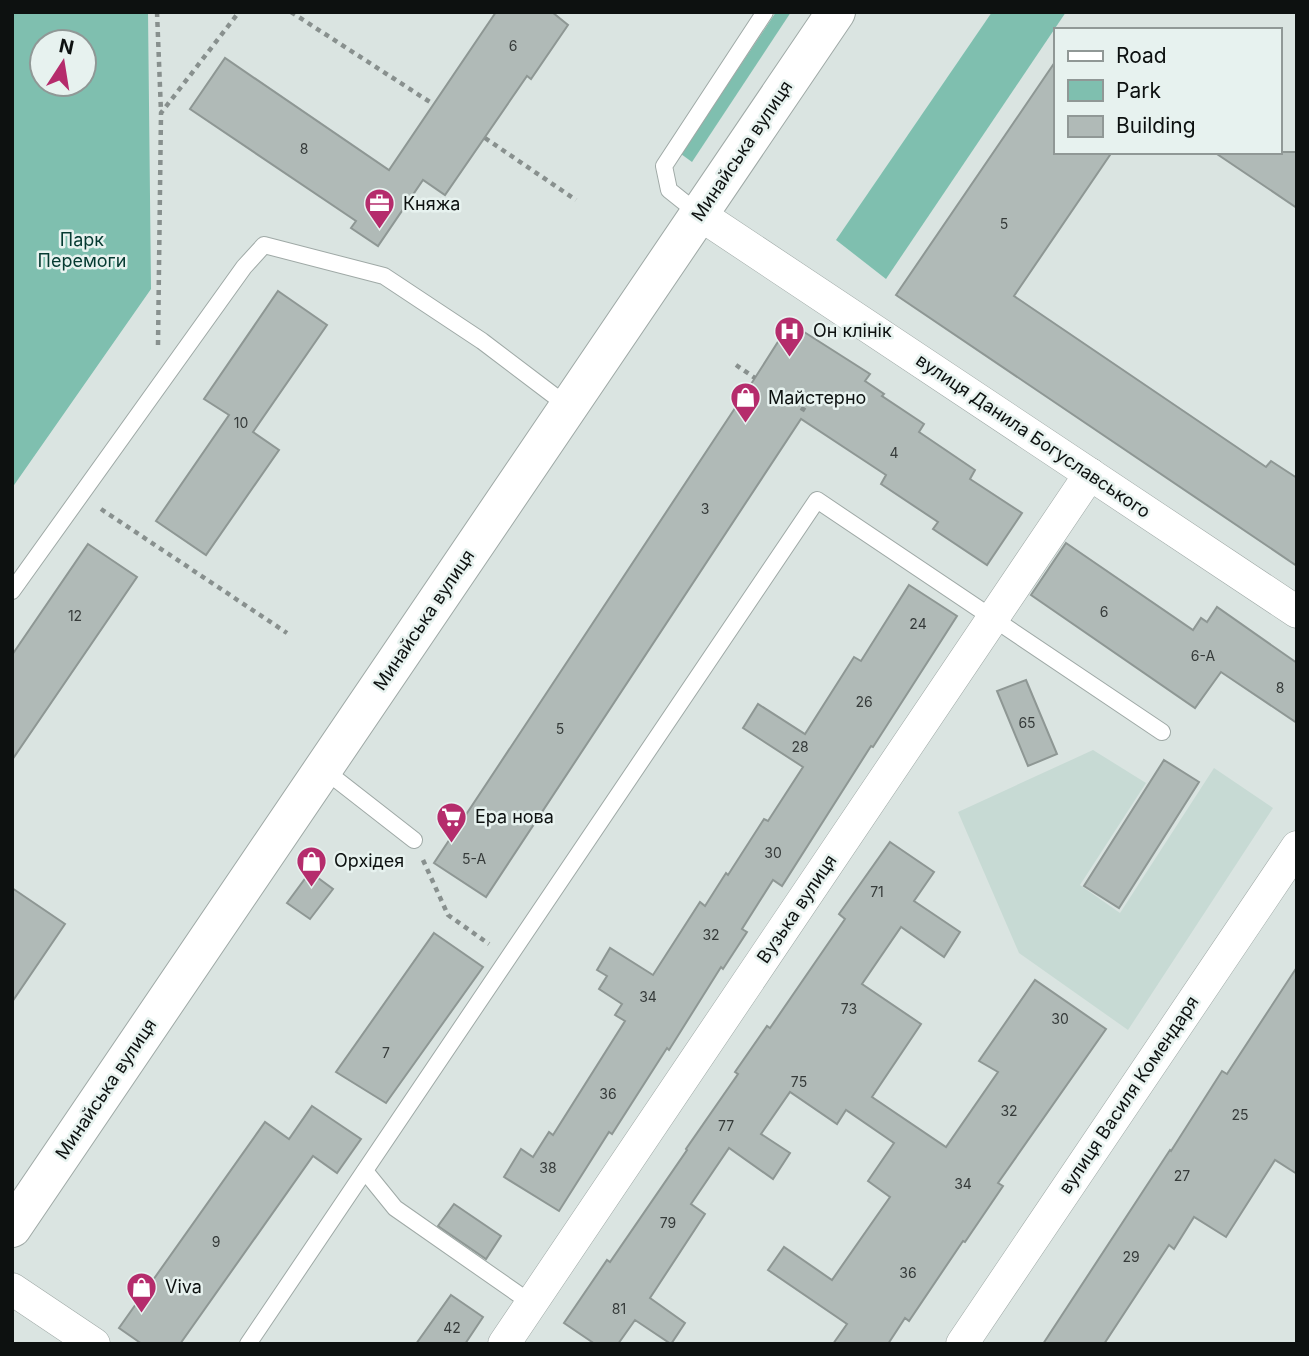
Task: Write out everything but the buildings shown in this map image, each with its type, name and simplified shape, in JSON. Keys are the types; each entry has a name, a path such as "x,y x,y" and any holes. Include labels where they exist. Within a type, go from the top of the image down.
{"main road":[{"name":"Минайська вулиця","path":"12,1228 836,12"}],"street":[{"name":"вулиця Данила Богуславського","path":"699,214 1297,612"},
{"name":"Вузька вулиця","path":"504,1344 1090,474"},
{"name":"вулиця Василя Комендаря","path":"962,1344 1297,847"},
{"path":"12,1289 94,1344"}],"lane":[{"path":"699,214 669,190 664,166 765,12"},
{"path":"12,591 244,267 264,245 384,276 482,341 569,407"},
{"path":"248,1344 817,500 1162,732"},
{"path":"323,769 414,840"},
{"path":"365,1171 395,1208 531,1303"}],"path":[{"path":"157,12 161,113 158,387"},
{"path":"161,113 239,12"},
{"path":"291,12 433,104"},
{"path":"485,138 576,200"},
{"path":"736,365 755,378"},
{"path":"784,397 806,411"},
{"path":"81,495 287,632"},
{"path":"414,840 448,915 508,958"}],"shaded area":[{"path":"1093,750 1146,783 1080,885 1120,913 1214,768 1273,808 1128,1030 1019,953 958,812"}],"green space":[{"name":"Парк Перемоги","path":"12,12 148,12 151,289 12,488"},
{"path":"776,12 791,12 692,162 681,154"},
{"path":"992,12 1066,12 886,279 836,240"}],"place":[{"name":"Княжа","path":"380,231"},
{"name":"Он клінік","path":"790,358"},
{"name":"Майстерно","path":"745,425"},
{"name":"Ера нова","path":"452,844"},
{"name":"Орхідея","path":"311,888"},
{"name":"Viva","path":"142,1314"}]}
